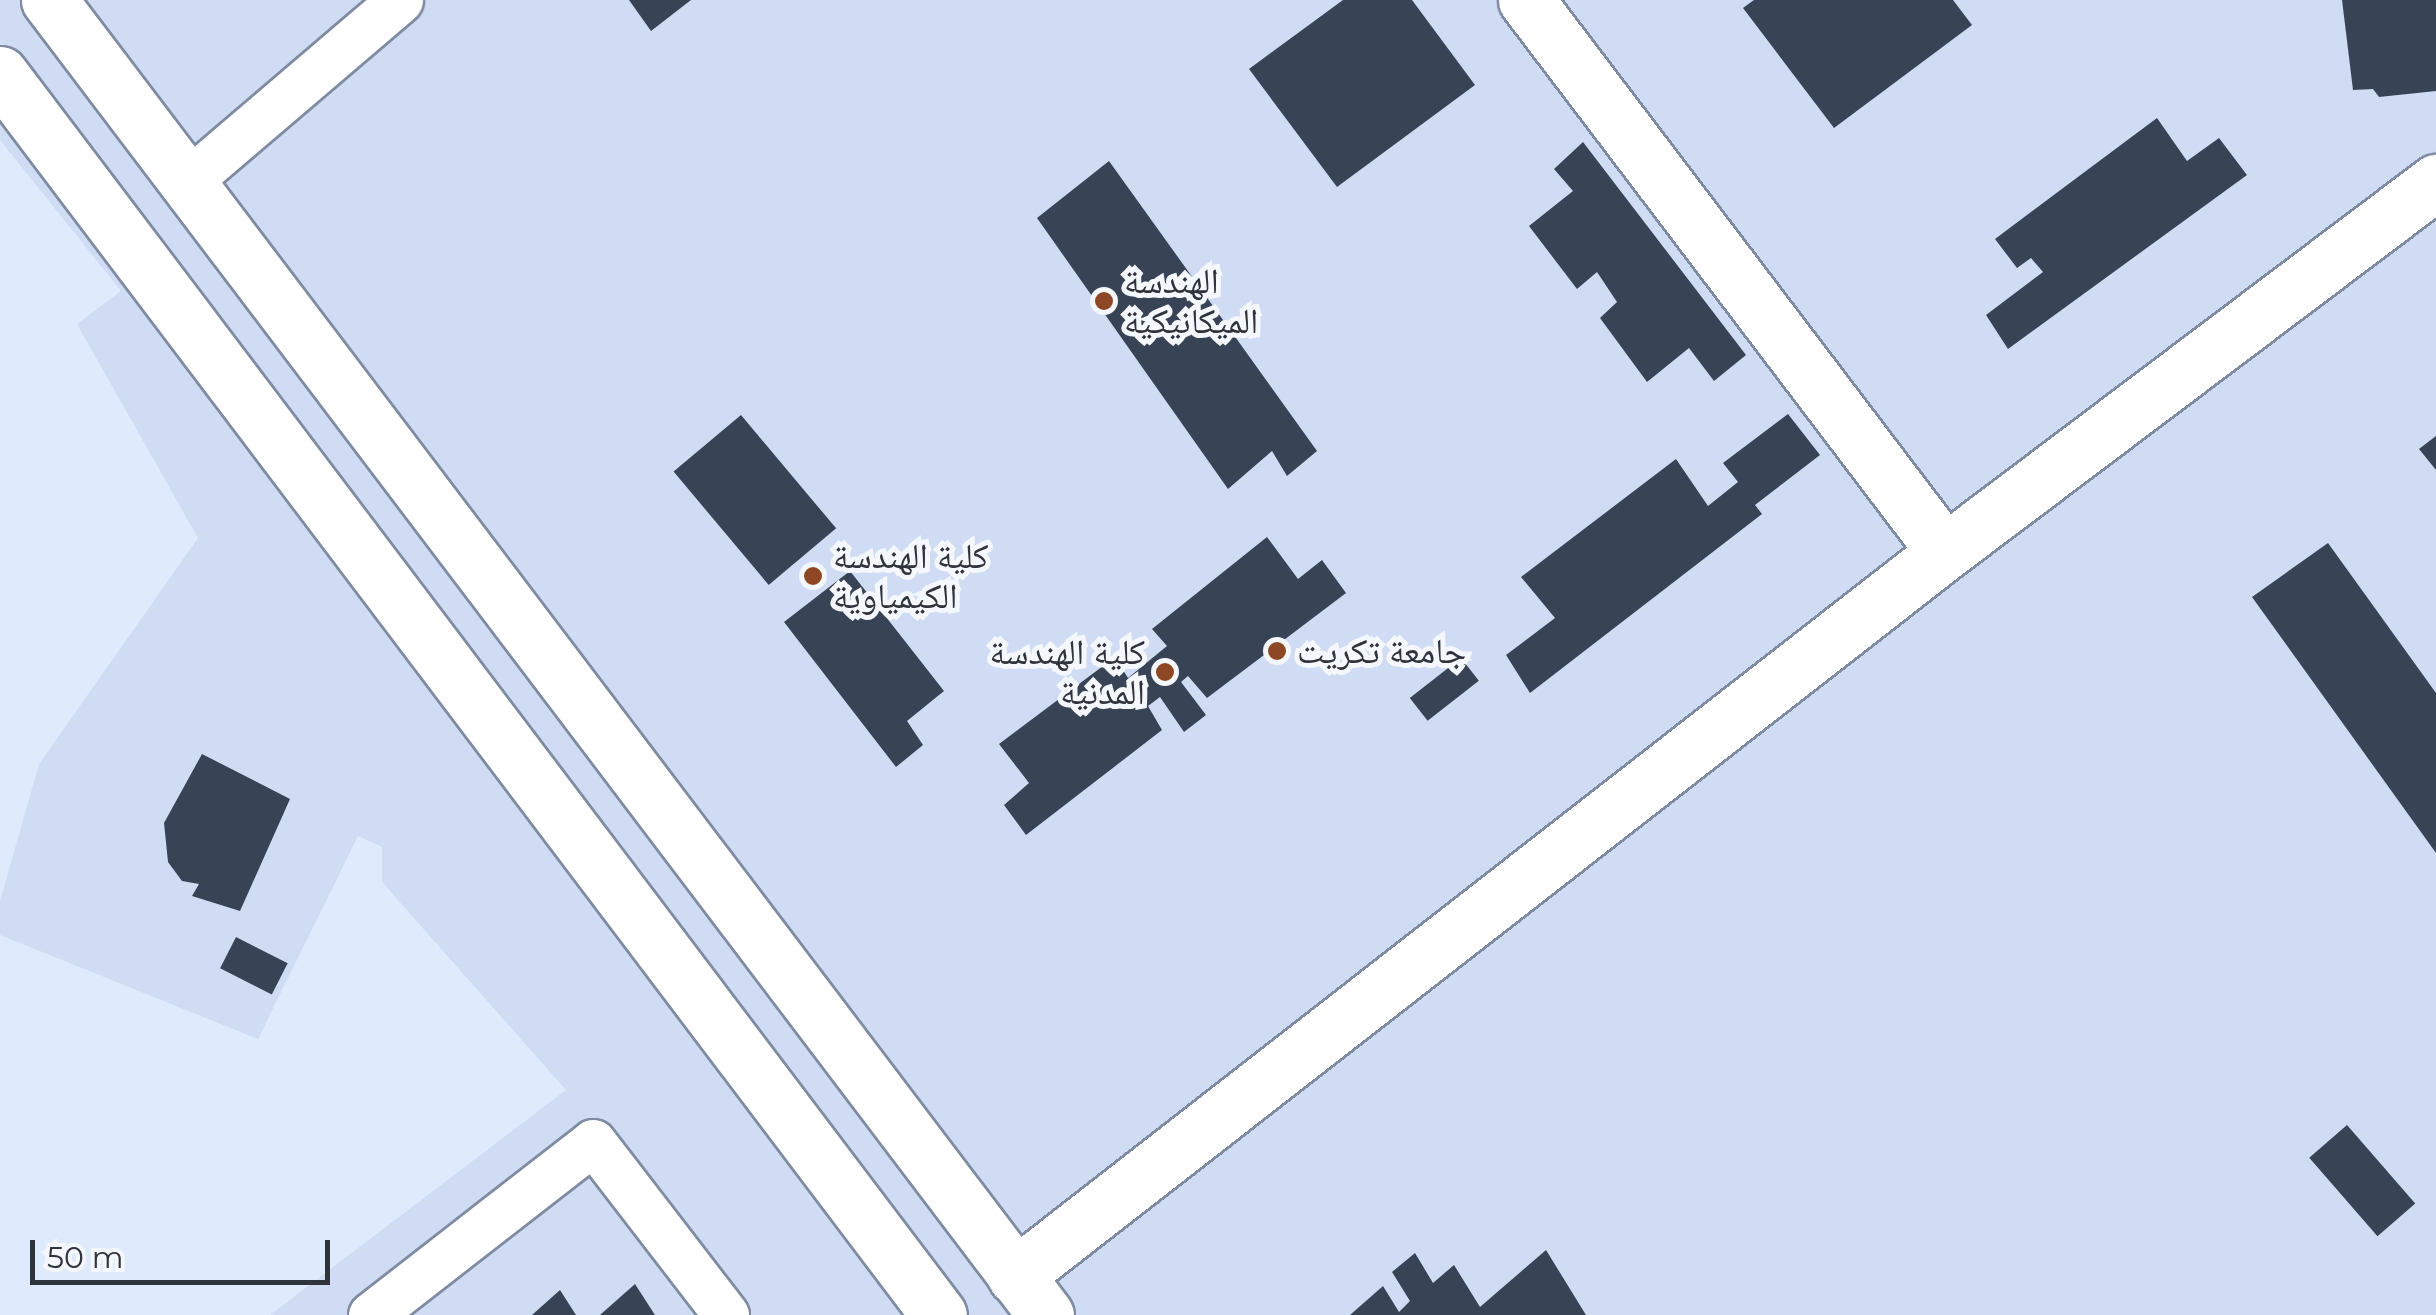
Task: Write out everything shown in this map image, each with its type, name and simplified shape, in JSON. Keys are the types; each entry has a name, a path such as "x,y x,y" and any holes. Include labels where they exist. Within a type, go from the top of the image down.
{"street":[{"path":"49,0 1030,1295 1945,552 2436,182"},
{"path":"187,182 400,0"},
{"path":"1526,0 1945,552"},
{"path":"0,74 939,1315"},
{"path":"149,272 221,227"},
{"path":"742,1056 810,1006"},
{"path":"371,1315 593,1142 726,1315"}],"shaded area":[{"name":"جامعة تكريت","path":"0,0 2436,0 2436,1315 270,1315 566,1090 382,882 382,847 358,836 258,1039 0,935 0,901 39,764 198,538 77,324 121,291 0,140"}],"building":[{"path":"629,0 691,0 651,31"},
{"path":"1343,0 1412,0 1475,85 1337,187 1249,69"},
{"path":"1754,0 1953,0 1972,25 1834,128 1743,8"},
{"path":"2342,0 2436,0 2436,91 2379,97 2373,89 2353,90"},
{"path":"2157,118 2187,161 2219,138 2247,175 2008,349 1986,315 2043,272 2031,258 2017,268 1995,239"},
{"path":"1583,142 1746,355 1714,381 1689,348 1647,382 1600,318 1617,302 1597,272 1577,289 1529,226 1573,191 1554,169"},
{"path":"1109,161 1317,451 1287,476 1272,451 1228,489 1037,218"},
{"path":"1788,414 1820,455 1755,505 1762,514 1530,693 1506,655 1555,618 1521,577 1676,459 1708,506 1738,482 1723,463"},
{"path":"741,415 836,528 769,585 674,472"},
{"path":"2436,436 2436,470 2419,449"},
{"path":"1267,537 1298,579 1322,560 1346,593 1207,698 1188,676 1181,682 1206,715 1184,732 1160,697 1148,706 1162,730 1026,835 1004,805 1029,783 999,744 1115,657 1128,678 1167,646 1152,629"},
{"path":"2328,543 2436,693 2436,853 2252,597"},
{"path":"850,571 944,691 907,721 923,745 896,767 784,622"},
{"path":"1461,658 1479,681 1428,721 1410,698"},
{"path":"202,754 290,799 240,911 192,896 199,884 182,881 168,862 164,823"},
{"path":"236,937 288,963 272,995 220,968"},
{"path":"2347,1125 2415,1203 2377,1236 2309,1158"},
{"path":"1546,1250 1586,1315 1350,1315 1383,1286 1399,1312 1410,1301 1392,1272 1415,1253 1433,1283 1454,1265 1480,1307"},
{"path":"635,1284 655,1315 600,1315"},
{"path":"560,1290 576,1315 532,1315"}],"place":[{"name":"الهندسة الميكانيكية","path":"1104,301"},
{"name":"كلية الهندسة الكيمياوية","path":"813,576"},
{"name":"جامعة تكريت","path":"1277,651"},
{"name":"كلية الهندسة المدنية","path":"1165,672"}]}
